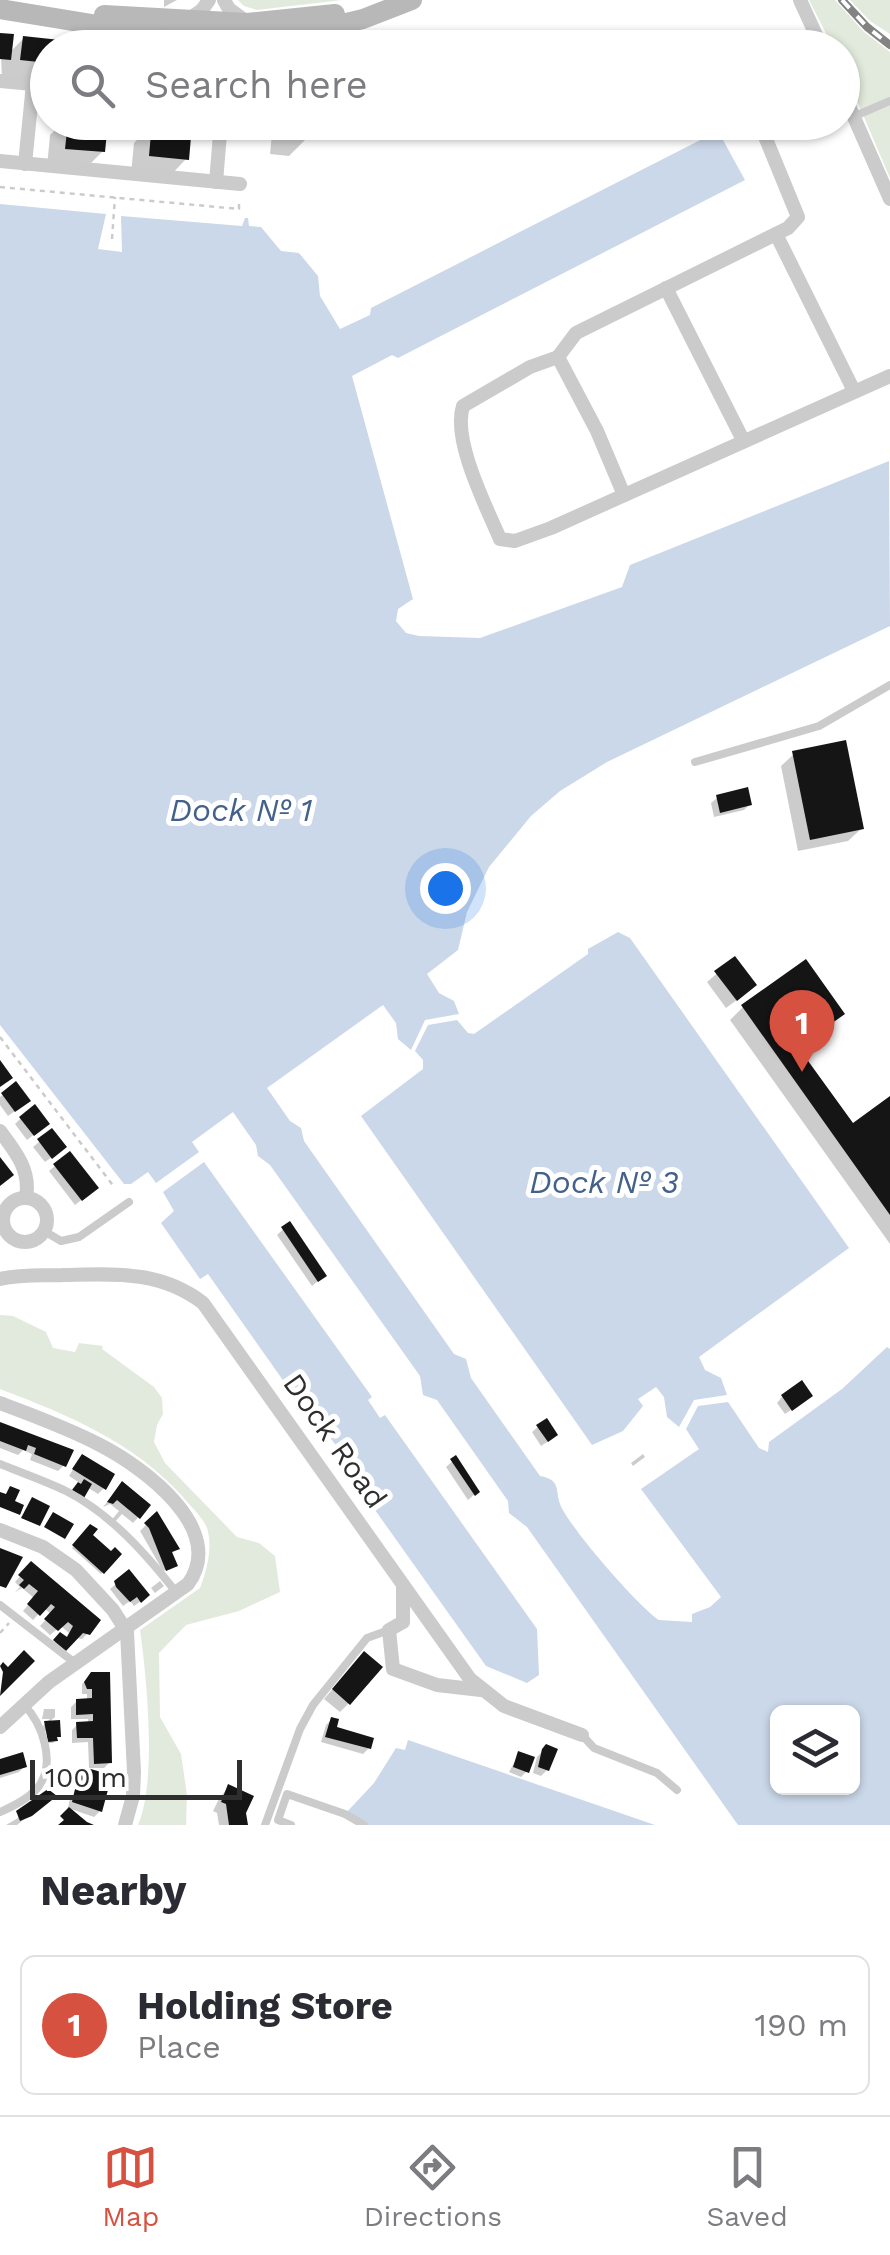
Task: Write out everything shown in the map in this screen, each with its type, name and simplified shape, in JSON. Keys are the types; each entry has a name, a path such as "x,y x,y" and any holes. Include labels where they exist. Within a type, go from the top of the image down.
{"street":[{"path":"185,21 209,0"},
{"path":"224,0 228,9 247,23"},
{"path":"9,10 34,8 247,23 326,15 391,0"},
{"path":"314,30 386,12 412,0"},
{"path":"800,0 814,30"},
{"path":"9,10 124,30"},
{"path":"0,81 30,84"},
{"path":"860,130 890,199"},
{"path":"26,164 30,140"},
{"path":"216,182 220,140"},
{"path":"766,140 798,216 788,228 570,336 558,357 530,366 463,406 459,418 479,490 500,538 514,541 533,535 890,376"},
{"path":"0,162 240,184"},
{"path":"776,234 854,391"},
{"path":"666,288 743,440"},
{"path":"558,357 624,495"},
{"path":"0,1131 20,1158 26,1176 26,1197"},
{"path":"26,1197 40,1203 47,1217 44,1231 25,1242 3,1233 4,1211 13,1200 26,1197"},
{"name":"Dock Road","path":"0,1279 35,1273 129,1274 166,1283 193,1296 210,1312 470,1679 520,1714 582,1735"},
{"path":"0,1404 103,1446 132,1464 173,1501 193,1526 198,1546 194,1576 74,1664 0,1727"},
{"path":"0,1530 43,1548 76,1570 125,1627 130,1647 134,1772 133,1796 125,1825"},
{"path":"403,1584 403,1622 389,1630 392,1669 436,1684 482,1690"}],"lane":[{"path":"860,114 890,102"},
{"path":"695,762 819,726 890,685"},
{"path":"44,1231 61,1241 79,1237 129,1202"},
{"path":"0,1464 86,1504 142,1549 176,1592"},
{"path":"0,1605 74,1664"},
{"path":"265,1825 305,1718 321,1692 367,1638 389,1630"},
{"path":"0,1812 29,1796 44,1776 44,1737 35,1716 24,1705"},
{"path":"582,1735 594,1748 657,1774 677,1790"},
{"path":"291,1825 278,1820 288,1794 345,1814 364,1825"},
{"path":"272,1803 283,1807"}],"path":[{"path":"0,187 238,209"},
{"path":"112,239 115,197"},
{"path":"0,1037 115,1188"}],"shaded area":[{"path":"238,0 342,0 257,10"},
{"path":"809,0 835,0 864,32 890,52 890,178 860,108 860,30 824,30"},
{"path":"850,0 890,0 890,34 870,21"},
{"path":"0,1315 13,1316 46,1332 53,1348 75,1352 79,1343 103,1346 154,1387 162,1398 163,1414 154,1442 165,1463 237,1537 259,1543 275,1556 280,1592 239,1611 186,1625 159,1653 160,1717 181,1754 187,1795 186,1825 138,1825 149,1757 140,1630 200,1588 208,1558 207,1528 164,1478 121,1446 75,1420 0,1389"}],"water":[{"name":"Dock Nº 1","path":"700,140 723,140 745,180 398,358 392,355 352,376 413,599 398,609 396,621 406,633 480,638 622,587 630,565 889,461 890,626 607,762 560,791 531,816 489,867 467,912 458,950 427,974 439,993 454,1001 459,1014 425,1020 411,1050 398,1039 396,1023 383,1005 267,1088 290,1121 301,1128 304,1141 454,1354 466,1359 471,1378 540,1476 554,1483 560,1504 576,1530 659,1620 692,1622 692,1614 710,1607 721,1597 641,1489 699,1449 686,1429 698,1406 728,1402 759,1448 768,1452 769,1442 842,1389 887,1347 890,1349 890,1825 738,1825 527,1527 509,1513 508,1501 437,1400 423,1395 420,1376 270,1165 258,1156 256,1145 233,1112 192,1142 199,1152 156,1183 148,1172 131,1184 124,1184 0,1025 0,204 106,214 98,249 122,252 121,216 242,226 248,218 249,226 261,227 281,251 299,253 318,276 320,296 340,329 370,315 371,308"},
{"name":"Dock Nº 3","path":"618,932 630,938 849,1248 699,1357 705,1370 721,1378 727,1395 694,1400 679,1427 667,1417 664,1397 656,1387 638,1399 643,1406 623,1431 592,1445 361,1116 423,1069 423,1060 415,1051 428,1025 457,1020 468,1033 474,1034 588,954 588,949"},
{"path":"204,1162 372,1397 368,1400 380,1418 385,1415 537,1629 539,1675 527,1683 486,1666 333,1451 338,1448 325,1431 321,1434 208,1274 200,1279 161,1223 174,1211 163,1192"},
{"path":"408,1740 655,1825 364,1825 345,1814 374,1783 396,1748 405,1750"}],"building":[{"path":"0,33 14,34 11,60 0,59"},
{"path":"23,36 30,37 30,61 20,60"},
{"path":"66,140 106,140 105,152 65,149"},
{"path":"150,140 191,140 189,160 149,156"},
{"path":"846,740 864,829 810,840 792,751"},
{"path":"748,787 752,805 720,813 716,795"},
{"path":"735,956 757,985 737,1001 714,971"},
{"path":"806,959 845,1014 798,1047 853,1123 890,1096 890,1215 741,1005"},
{"path":"0,1060 13,1078 0,1087"},
{"path":"16,1081 31,1101 15,1112 1,1093"},
{"path":"35,1104 50,1124 34,1136 19,1117"},
{"path":"52,1128 67,1147 52,1159 37,1139"},
{"path":"70,1151 99,1188 82,1201 53,1164"},
{"path":"0,1157 14,1175 0,1186"},
{"path":"290,1221 327,1276 318,1282 281,1227"},
{"path":"802,1380 813,1396 792,1411 781,1395"},
{"path":"547,1418 558,1435 548,1442 536,1425"},
{"path":"0,1422 74,1450 66,1467 34,1454 36,1448 28,1445 26,1451 0,1441"},
{"path":"82,1454 115,1474 106,1490 72,1469"},
{"path":"456,1455 480,1492 475,1496 450,1459"},
{"path":"84,1479 92,1484 84,1498 72,1490"},
{"path":"122,1481 151,1505 140,1519 117,1500 113,1504 107,1502"},
{"path":"10,1486 20,1490 15,1501 24,1505 20,1515 0,1507 0,1492 6,1494"},
{"path":"32,1497 50,1506 40,1526 21,1518"},
{"path":"157,1511 180,1549 172,1552 178,1566 166,1571 144,1523"},
{"path":"53,1512 74,1524 65,1539 44,1527"},
{"path":"90,1524 98,1529 93,1535 111,1551 115,1547 122,1554 104,1574 72,1545"},
{"path":"0,1548 23,1557 6,1588 0,1586"},
{"path":"31,1561 101,1620 90,1635 83,1633 66,1651 53,1640 60,1632 67,1637 73,1626 68,1622 58,1631 44,1619 55,1607 51,1604 40,1616 27,1604 38,1591 29,1584 24,1589 19,1585 24,1580 18,1575"},
{"path":"129,1569 150,1595 141,1603 137,1597 130,1602 116,1587 114,1581"},
{"path":"24,1650 35,1661 0,1696 0,1666 3,1662 8,1667"},
{"path":"364,1651 383,1667 350,1705 332,1689"},
{"path":"91,1672 110,1672 112,1763 94,1764 93,1738 77,1738 76,1722 93,1721 93,1714 76,1715 76,1699 92,1698 92,1689 87,1689 84,1682"},
{"path":"331,1717 339,1719 337,1727 374,1738 371,1749 325,1737"},
{"path":"60,1720 61,1737 48,1742 44,1721"},
{"path":"546,1744 558,1749 549,1771 538,1767"},
{"path":"518,1751 535,1757 529,1773 513,1767"},
{"path":"23,1752 27,1767 0,1775 0,1759"},
{"path":"81,1769 112,1775 102,1812 72,1802 75,1789 82,1791 84,1784 77,1782"},
{"path":"228,1784 254,1796 246,1813 248,1825 229,1825 226,1804 221,1802"},
{"path":"48,1789 57,1796 20,1821 16,1811"},
{"path":"69,1807 87,1822 94,1825 58,1825"}],"railway":[{"path":"842,0 890,45"}],"place":[{"name":"Holding Store","path":"802,1072"}]}
